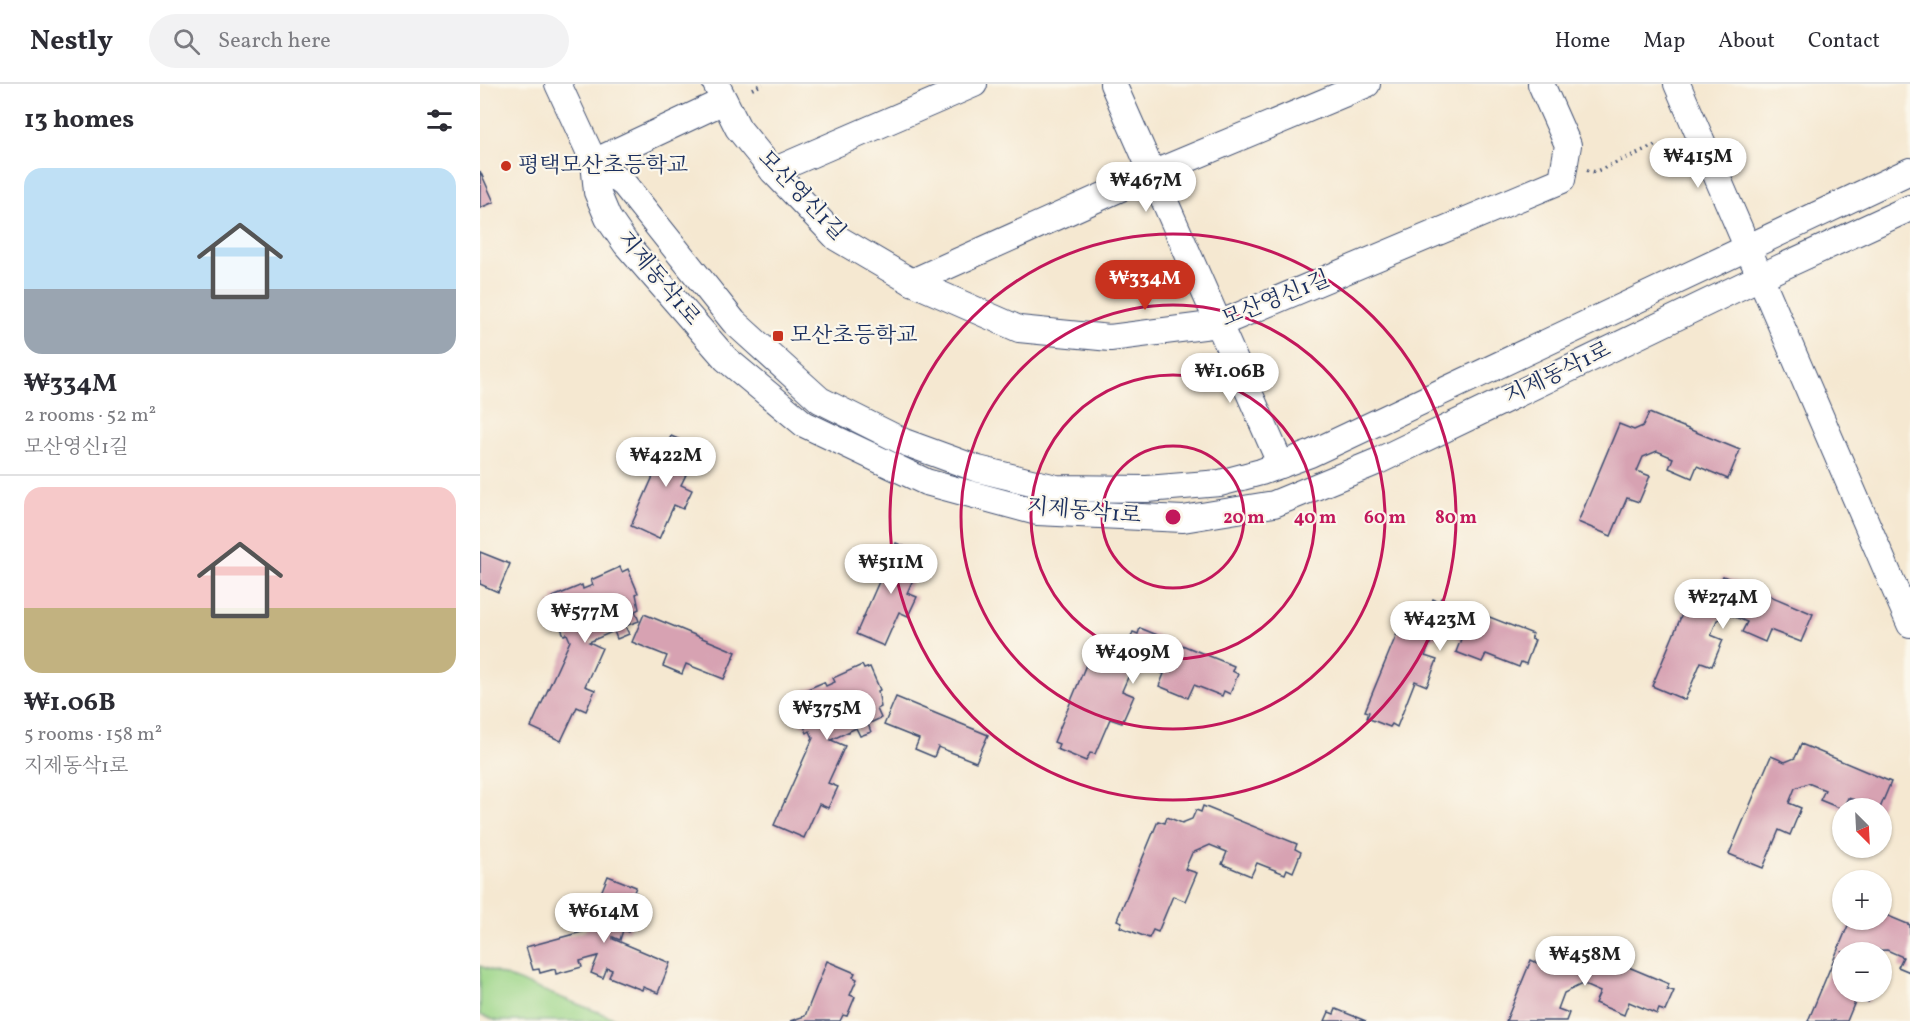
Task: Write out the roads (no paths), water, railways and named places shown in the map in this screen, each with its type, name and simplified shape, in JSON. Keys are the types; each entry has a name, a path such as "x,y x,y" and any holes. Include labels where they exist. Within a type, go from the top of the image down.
{"street":[{"name":"지제동삭1로","path":"558,84 594,162 597,192 608,218 626,244 726,359 804,424 926,482 1037,512 1183,519 1274,504 1376,462 1760,277 1910,208"},
{"path":"773,171 974,84"},
{"path":"1113,84 1281,465"},
{"path":"912,282 1152,174 1367,84"},
{"name":"모산영신1길","path":"719,93 738,128 773,171 837,238 912,282 1019,329 1110,338 1219,324 1562,180 1568,145 1541,84"},
{"path":"1677,84 1910,624"},
{"path":"594,162 719,93"},
{"name":"지제동삭1로","path":"594,162 624,184 734,322 820,400 904,442 978,469 1056,488 1147,489 1220,483 1310,454 1746,246 1910,171"}],"place":[{"name":"평택모산초등학교","path":"506,166"},
{"name":"모산초등학교","path":"778,336"}]}
